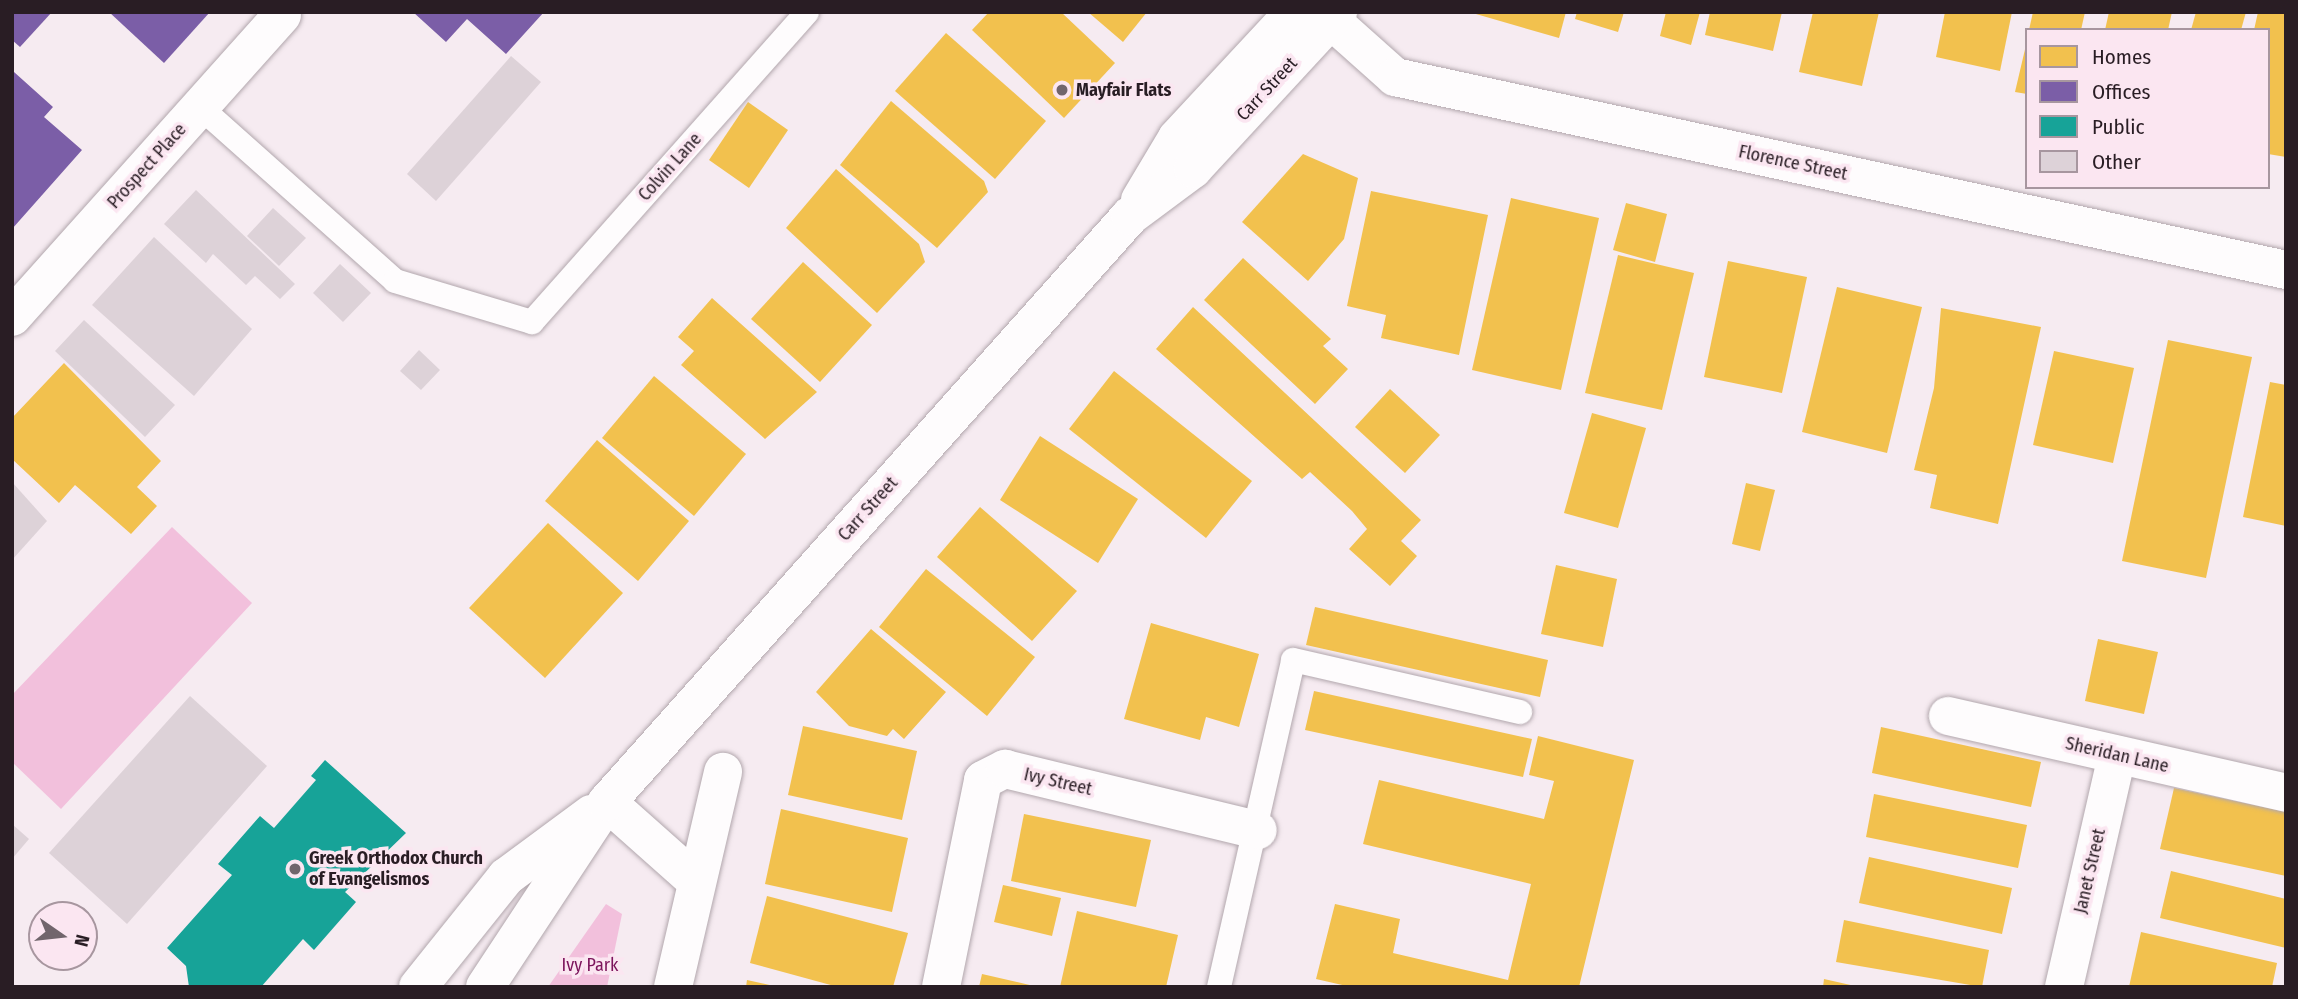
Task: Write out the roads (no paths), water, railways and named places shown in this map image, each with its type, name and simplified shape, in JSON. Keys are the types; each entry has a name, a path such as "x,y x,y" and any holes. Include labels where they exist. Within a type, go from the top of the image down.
{"street":[{"name":"Carr Street","path":"485,987 607,802 1130,216 1177,138 1294,12"},
{"name":"Prospect Place","path":"12,317 282,15"},
{"name":"Carr Street","path":"1130,216 1193,169 1330,15"},
{"name":"Florence Street","path":"1330,15 1395,77 2286,270"},
{"name":"Sheridan Lane","path":"1948,716 2286,793"},
{"name":"Janet Street","path":"2064,987 2116,755"},
{"name":"Ivy Street","path":"941,987 983,780 1005,769 1258,830"},
{"path":"673,987 723,772"},
{"name":"Carr Street","path":"418,987 506,877 607,802"},
{"path":"607,802 697,882"}],"lane":[{"name":"Colvin Lane","path":"200,107 395,281 532,322 807,12"},
{"path":"1220,987 1258,830 1293,660 1520,712"}],"place":[{"name":"Mayfair Flats","path":"1062,90"},
{"name":"Greek Orthodox Church of Evangelismos","path":"295,869"}],"park label":[{"name":"Ivy Park","path":"590,965"}]}
